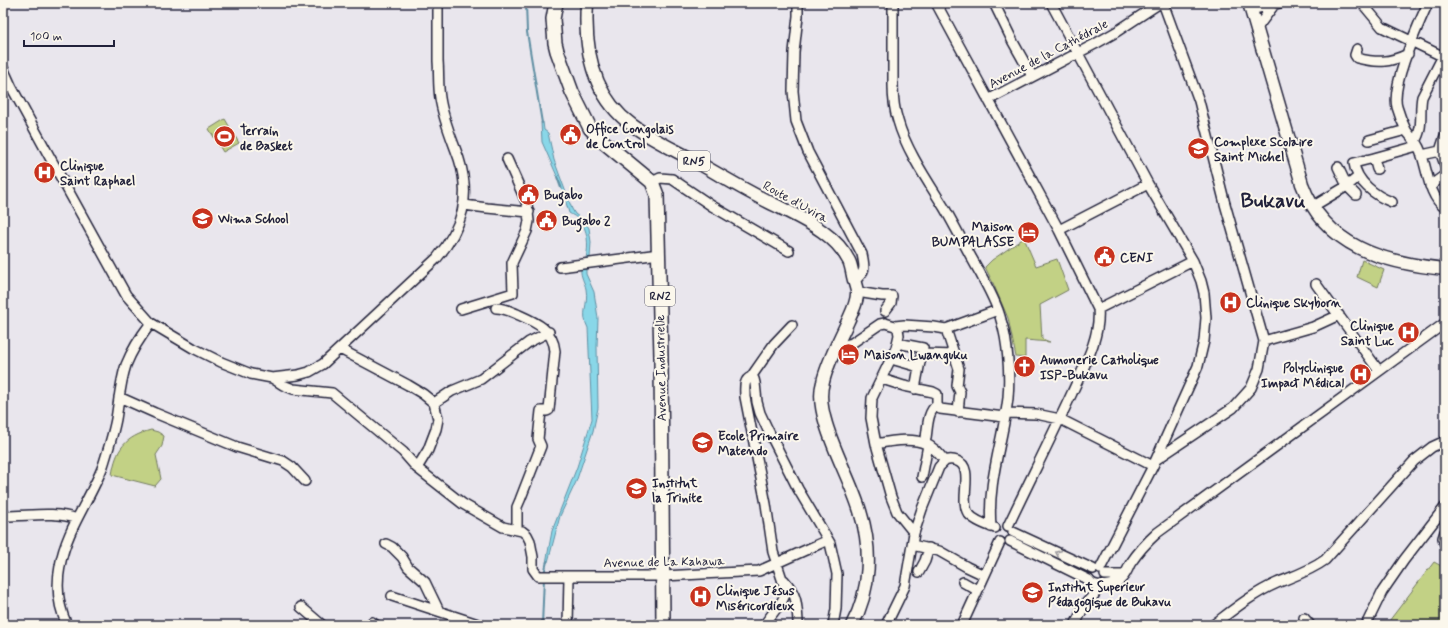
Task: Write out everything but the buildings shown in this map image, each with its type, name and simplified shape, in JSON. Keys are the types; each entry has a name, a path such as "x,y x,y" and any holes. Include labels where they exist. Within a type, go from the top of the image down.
{"highway":[{"path":"556,3 553,20 557,52 572,92 590,128 600,139 652,182"},
{"name":"Avenue Industrielle","path":"652,182 656,195 659,254 663,625"}],"main road":[{"name":"Route d'Uvira","path":"587,3 586,37 592,71 614,108 631,125 662,144 803,220 826,234 835,242 849,262 856,287 852,311 825,373 821,393 823,417 860,512 868,556 865,592 857,616 852,625"},
{"path":"1250,7 1302,184 1312,207 1332,230 1367,252 1384,258 1445,269"}],"street":[{"path":"3,68 12,88 52,162 126,295 151,323 221,362 251,374 272,378 298,375 309,372 324,364 437,258 449,244 457,229 464,205 465,186 462,170 444,116 439,90 438,3"},
{"path":"798,3 794,52 793,91 796,121 808,152 862,254 864,267 856,287 882,296 892,296 891,303 885,311"},
{"path":"893,3 893,97 898,122 908,145 947,213 998,310 1006,342 1008,397 992,477 990,505 996,536 1000,542 1005,543 1010,541 1013,537 1010,529 1087,358 1097,329 1099,317 1098,309 1059,230 936,3"},
{"path":"994,3 1032,76"},
{"path":"1051,3 1148,184 1193,261 1204,293 1206,318 1204,341 1198,366 1154,463 1099,571"},
{"path":"1154,463 1233,408 1250,388 1259,369 1264,341 1225,204 1199,101 1162,3"},
{"name":"Avenue de la Cathédrale","path":"988,100 1116,32 1162,3"},
{"path":"1362,3 1382,27 1444,54 1422,97 1420,104 1420,130 1416,143 1374,158 1354,163 1358,177 1378,196 1392,202"},
{"path":"1428,3 1412,41 1399,80 1396,96 1397,107 1406,130 1416,143 1422,155 1430,186 1436,198 1445,208"},
{"path":"1250,7 1277,4"},
{"path":"1257,28 1277,4"},
{"path":"1357,49 1355,55 1357,58 1384,62 1395,60 1408,54"},
{"path":"1369,140 1406,130"},
{"path":"1445,136 1440,151 1445,165"},
{"path":"1422,155 1440,151"},
{"path":"1374,158 1377,169"},
{"path":"461,310 513,293 512,263 526,231 529,221 529,212 507,159"},
{"path":"1338,167 1347,186 1356,195"},
{"path":"1430,186 1445,175"},
{"path":"1312,207 1347,186 1358,177"},
{"path":"652,182 660,178 672,179 712,206 789,251"},
{"path":"1059,230 1148,184"},
{"path":"464,205 529,212"},
{"path":"560,267 595,264 659,254"},
{"path":"1098,309 1193,261"},
{"path":"1316,284 1379,371"},
{"path":"272,378 283,385 293,388 332,393 403,452 417,468 463,504 503,527 516,529 520,500 541,446 538,440 540,411 549,410 555,351 554,343 549,332 529,318 502,308 496,308"},
{"path":"837,347 852,342 880,324 885,323 895,326 904,325 946,329 998,310"},
{"path":"1264,341 1313,327 1339,315"},
{"path":"65,623 58,600 58,583 64,552 77,520 93,491 112,440 121,384 127,365 136,345 151,323"},
{"path":"1010,541 1095,583 1117,582 1122,579 1145,544 1157,533 1445,323"},
{"path":"764,625 782,602 785,595 785,588 777,564 744,385 746,380 751,377 774,344 792,325"},
{"path":"895,326 898,329 897,343 882,379 872,398 872,431 897,512 914,533"},
{"path":"946,329 953,347 960,374 957,386 960,392 958,412"},
{"path":"434,403 452,391 481,379 530,342 549,332"},
{"path":"897,343 923,348 915,389"},
{"path":"340,349 408,385 434,403 438,419 436,429 428,450 417,468"},
{"path":"922,354 954,355"},
{"path":"891,359 919,367"},
{"path":"751,377 754,378 757,402 767,428 798,489 828,540 833,552 837,574 836,609 833,625"},
{"path":"882,379 937,394 937,405 940,409 958,412 1005,415 1036,414 1060,419 1154,463"},
{"path":"119,397 237,446 283,461 292,467 305,480"},
{"path":"922,477 930,415 933,408 937,405"},
{"path":"876,444 907,441 927,444 935,450 944,461"},
{"path":"1213,625 1229,612 1265,589 1309,570 1325,560 1414,461 1432,447 1445,441"},
{"path":"886,625 905,586 914,533 939,467 944,461 954,460 961,462 964,467 966,473 965,504 968,513 994,528 1002,526 1010,529 1099,571 1106,578 1095,583"},
{"path":"1366,625 1382,592 1404,560 1445,507"},
{"path":"3,511 6,516 49,514 67,516 77,520"},
{"name":"Avenue de La Kahawa","path":"516,529 527,535 533,557 533,569 538,576 663,576 760,571 828,540"},
{"path":"1445,532 1443,538 1445,544"},
{"path":"962,625 1000,542"},
{"path":"386,544 392,546 402,557 408,567 425,582 439,611"},
{"path":"912,546 939,551 984,575"},
{"path":"919,572 925,561 929,548"},
{"path":"1074,625 1085,604 1094,595 1095,583 1090,572 1099,571 1124,575"},
{"path":"568,625 569,576"},
{"path":"783,579 792,591 796,603 798,622"},
{"path":"963,582 977,590"},
{"path":"392,596 481,625"},
{"path":"301,607 322,625"}],"green space":[{"name":"Terrain de Basket","path":"225,119 239,143 223,152 209,129"},
{"path":"1024,238 1036,266 1057,259 1068,290 1040,305 1042,339 1050,342 1025,340 1025,358 1016,357 1008,318 985,267 992,260"},
{"path":"1362,260 1384,270 1378,287 1357,277"},
{"path":"151,430 164,436 162,446 156,455 161,479 155,486 112,475 116,458 123,445 134,436"},
{"path":"1434,562 1445,568 1445,625 1386,625"}],"water":[{"path":"541,122 543,122 544,130 548,133 554,160 572,209 589,228 591,242 590,258 586,267 586,274 594,292 598,318 598,408 593,431 576,482 560,516 548,562 546,563 552,531 577,467 592,419 588,328 585,318 587,295 581,272 587,253 586,232 582,223 569,213 561,185 542,142"}],"waterway":[{"path":"526,3 527,32 542,123"},
{"path":"557,177 561,188"},
{"path":"544,574 547,561"},
{"path":"542,625 544,578"}],"place":[{"name":"Office Congolais de Control","path":"570,135"},
{"name":"Terrain de Basket","path":"225,137"},
{"name":"Complexe Scolaire Saint Michel","path":"1198,148"},
{"name":"Clinique Saint Raphael","path":"45,172"},
{"name":"Bugabo","path":"529,194"},
{"name":"Wima School","path":"202,218"},
{"name":"Bugabo 2","path":"546,220"},
{"name":"Maison BUMPALASSE","path":"1029,233"},
{"name":"CENI","path":"1105,257"},
{"name":"Clinique Skyborn","path":"1230,302"},
{"name":"Clinique Saint Luc","path":"1409,332"},
{"name":"Maison Lwanguku","path":"848,354"},
{"name":"Aumonerie Catholique ISP-Bukavu","path":"1025,366"},
{"name":"Polyclinique Impact Médical","path":"1360,374"},
{"name":"Ecole Primaire Matendo","path":"702,442"},
{"name":"Institut la Trinite","path":"636,489"},
{"name":"Institut Superieur Pédagogique de Bukavu","path":"1032,593"},
{"name":"Clinique Jésus Miséricordieux","path":"701,597"}],"district":[{"name":"Bukavu","path":"1273,200"}]}
